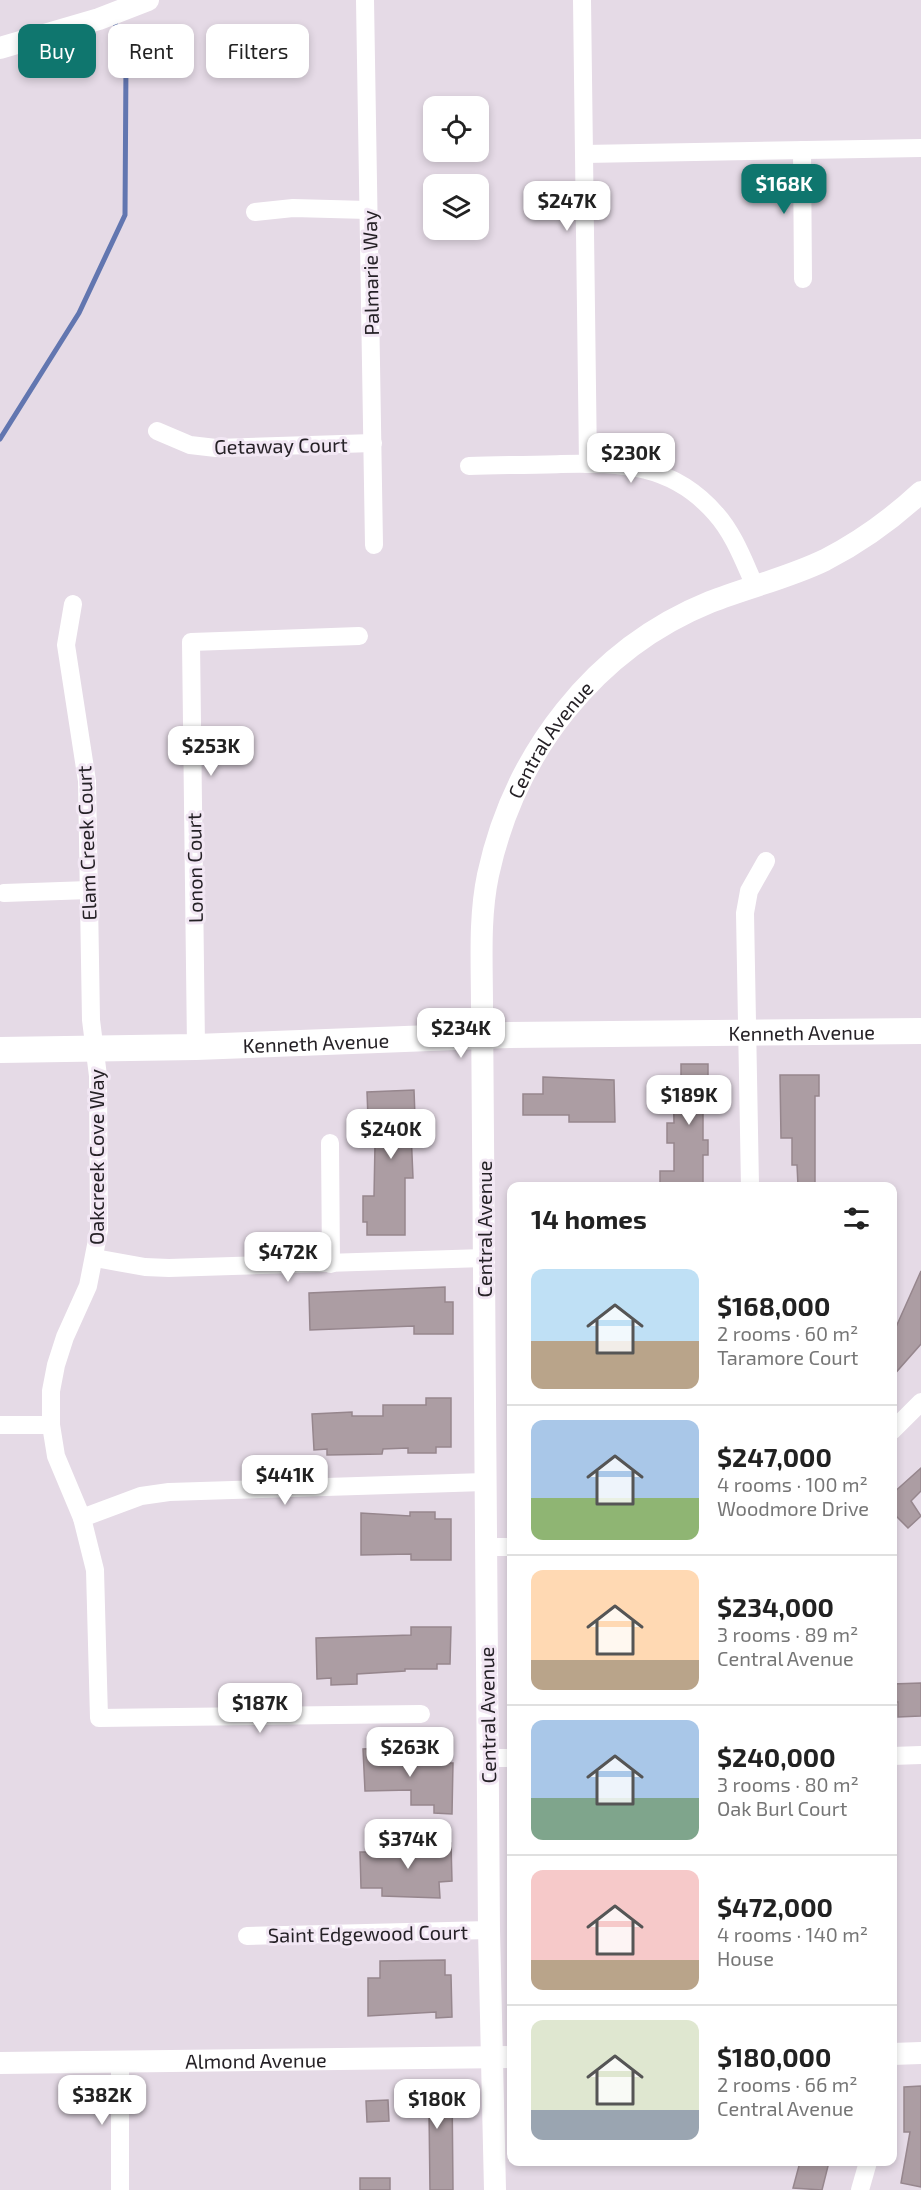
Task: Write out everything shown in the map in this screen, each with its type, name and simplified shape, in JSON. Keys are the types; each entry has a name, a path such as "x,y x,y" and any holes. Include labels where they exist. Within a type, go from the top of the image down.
{"main road":[{"name":"Kenneth Avenue","path":"0,1050 196,1047 482,1036 921,1031"}],"street":[{"path":"0,48 99,19 147,0"},
{"name":"Palmarie Way","path":"365,0 375,545"},
{"path":"582,0 588,464"},
{"path":"584,154 921,148"},
{"path":"802,150 803,279"},
{"path":"255,213 292,208 368,210"},
{"name":"Getaway Court","path":"157,430 190,445 216,448 373,443"},
{"path":"469,466 588,464 642,468 678,482 698,496 717,514 731,535 755,586"},
{"name":"Central Avenue","path":"495,2190 502,2057 489,1930 482,1036 482,938 488,875 508,809 541,743 587,684 614,659 676,618 798,571 845,549 877,529 921,492"},
{"name":"Elam Creek Court","path":"73,604 66,645 87,781 93,1048"},
{"name":"Lonon Court","path":"196,1047 191,642 359,636"},
{"path":"750,1182 746,902 753,880 766,861"},
{"path":"4,893 89,890"},
{"name":"Oakcreek Cove Way","path":"93,1048 98,1076 99,1230 88,1287 65,1337 56,1365 51,1391 51,1425 56,1456 82,1518 95,1570 99,1718 421,1714"},
{"path":"330,1143 331,1264"},
{"path":"95,1258 161,1268 484,1258"},
{"path":"897,1426 921,1402"},
{"path":"0,1425 51,1425"},
{"path":"82,1518 131,1499 169,1492 485,1482"},
{"path":"485,1547 507,1547"},
{"path":"897,1756 921,1755"},
{"path":"488,1758 507,1758"},
{"name":"Saint Edgewood Court","path":"247,1936 489,1930"},
{"path":"897,2054 921,2054"},
{"name":"Almond Avenue","path":"0,2063 502,2057"},
{"path":"120,2061 120,2190"},
{"path":"860,2190 867,2166"}],"building":[{"path":"681,1064 708,1064 708,1077 713,1077 713,1113 703,1113 703,1140 708,1140 708,1155 703,1155 703,1182 660,1182 660,1171 674,1171 674,1143 667,1143 667,1123 674,1123 673,1076 681,1076"},
{"path":"780,1075 819,1075 819,1096 815,1096 815,1182 798,1182 797,1165 792,1165 792,1138 781,1138"},
{"path":"543,1077 614,1080 615,1122 569,1122 569,1115 523,1115 523,1094 543,1094"},
{"path":"414,1090 415,1117 423,1117 424,1130 411,1131 413,1178 405,1178 405,1235 367,1235 367,1222 363,1222 363,1196 374,1196 375,1144 374,1118 368,1118 367,1092"},
{"path":"921,1271 921,1344 897,1371 897,1325"},
{"path":"445,1287 445,1302 453,1302 453,1334 414,1334 414,1326 310,1330 309,1293"},
{"path":"426,1398 451,1398 451,1447 436,1447 436,1453 408,1453 408,1448 383,1449 382,1454 327,1455 327,1449 314,1450 312,1414 352,1412 352,1416 383,1416 383,1405 426,1405"},
{"path":"921,1468 921,1491 911,1501 921,1516 908,1528 897,1517 897,1490"},
{"path":"410,1512 435,1512 435,1519 451,1519 451,1560 411,1560 411,1554 361,1555 361,1513 410,1516"},
{"path":"411,1627 451,1627 450,1664 437,1664 437,1669 405,1669 405,1671 357,1674 357,1684 331,1685 331,1678 317,1679 316,1638 411,1635"},
{"path":"921,1683 921,1716 898,1717 897,1684"},
{"path":"388,1748 388,1753 403,1753 403,1757 436,1757 436,1763 453,1763 452,1814 434,1813 434,1805 411,1805 411,1790 365,1791 363,1749"},
{"path":"451,1843 452,1881 439,1882 440,1898 382,1896 382,1888 361,1888 360,1852 378,1852 378,1848 412,1848 412,1844"},
{"path":"445,1960 445,1975 451,1975 452,2017 436,2018 436,2012 368,2016 368,1978 380,1978 380,1961"},
{"path":"452,2085 453,2190 430,2190 429,2112 406,2110 406,2087"},
{"path":"921,2086 921,2187 901,2183 910,2132 904,2132 904,2087"},
{"path":"388,2100 389,2121 367,2122 366,2101"},
{"path":"799,2166 828,2166 822,2190 793,2188"},
{"path":"360,2178 390,2178 390,2190 360,2190"}],"waterway":[{"path":"0,439 79,313 125,215 126,62 114,19"}]}
